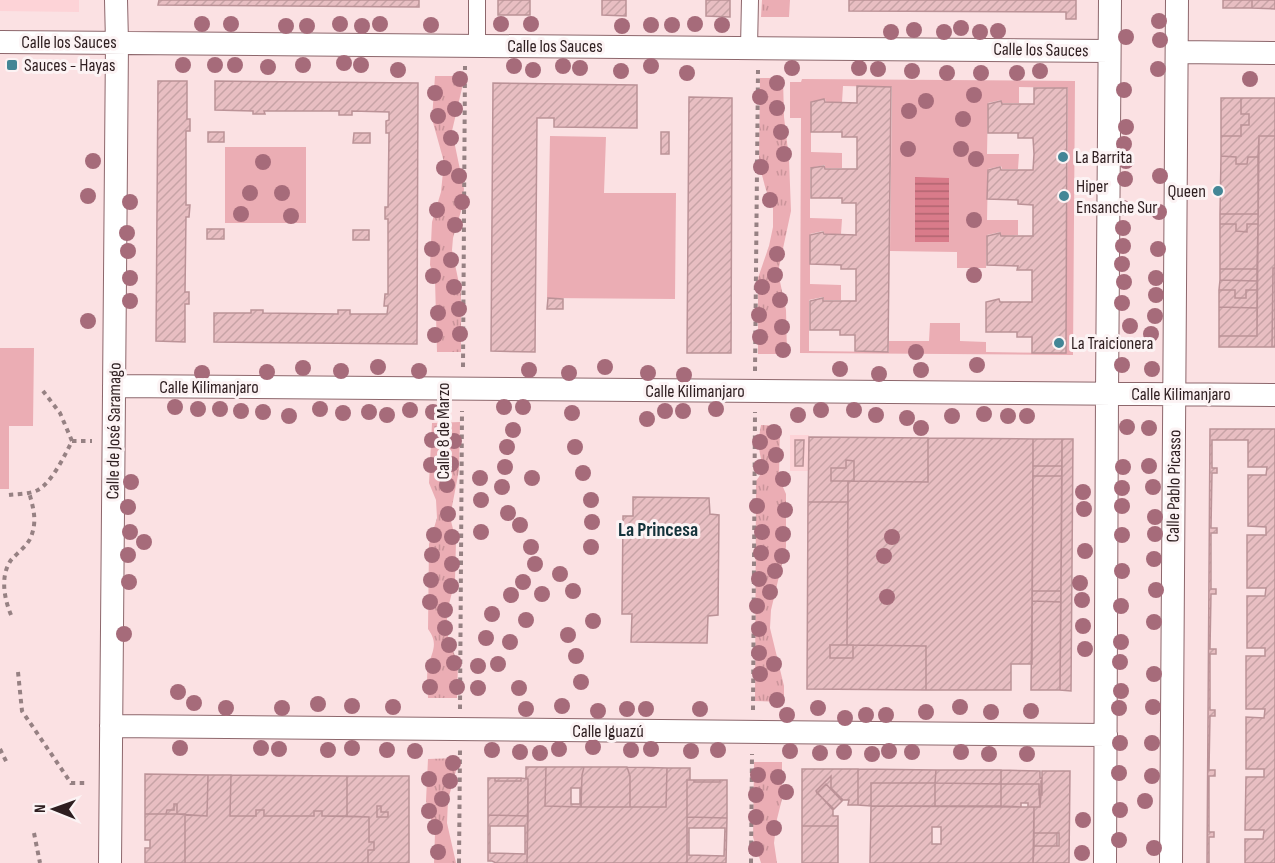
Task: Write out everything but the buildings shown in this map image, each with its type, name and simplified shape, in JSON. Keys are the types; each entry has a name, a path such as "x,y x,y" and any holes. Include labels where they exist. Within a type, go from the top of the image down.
{"street":[{"name":"Calle de José Saramago","path":"110,863 116,0"},
{"path":"471,46 477,0"},
{"path":"750,0 754,47"},
{"path":"1105,863 1110,0"},
{"name":"Calle Pablo Picasso","path":"1171,863 1177,0"},
{"name":"Calle los Sauces","path":"0,42 1109,51"},
{"path":"1177,52 1275,53"},
{"name":"Calle Kilimanjaro","path":"114,386 1275,395"},
{"name":"Calle Iguazú","path":"111,726 1106,735"}],"path":[{"name":"Calle 8 de Marzo","path":"459,863 463,389 471,46"},
{"path":"751,863 755,391 754,47"},
{"path":"9,495 40,489 54,474 72,441 60,413 43,391"},
{"path":"11,615 4,599 4,578 10,562 32,537 35,517 29,492"},
{"path":"18,672 22,711 71,783 110,783"},
{"path":"0,749 8,765"},
{"path":"34,833 40,863"}],"shaded area":[{"path":"0,0 79,0 79,12 0,11"},
{"path":"915,177 949,178 949,242 915,242"},
{"path":"790,435 809,435 809,471 790,471"}],"green space":[{"path":"762,0 790,0 789,17 761,17"},
{"path":"435,76 463,76 452,131 464,189 452,250 461,293 461,352 437,352 435,280 430,265 432,222 441,192 444,162 432,119"},
{"path":"760,78 783,78 791,211 778,272 786,310 787,354 758,354 758,278 773,227 773,208 759,164"},
{"path":"802,79 1075,81 1073,355 800,353 801,118 790,118 790,82 801,82","holes":["843,86 892,87 890,251 957,252 957,268 986,268 987,235 1000,232 1002,236 1018,235 1018,220 987,220 988,169 1001,166 1002,169 1018,169 1019,154 987,154 988,103 1001,100 1002,103 1019,103 1019,87 1068,88 1066,353 986,352 986,342 960,341 960,323 930,323 929,341 889,341 889,352 809,351 809,300 823,297 824,300 841,300 841,285 810,284 810,234 823,231 825,234 841,234 842,219 810,218 810,168 825,165 825,168 842,168 842,153 811,152 811,102 825,99 826,102 842,102"]},
{"path":"550,136 606,137 604,193 676,193 675,299 547,298"},
{"path":"225,147 306,147 306,223 225,223"},
{"path":"0,348 34,348 33,426 9,426 9,489 0,489"},
{"path":"460,422 459,470 450,517 456,541 455,581 447,612 447,633 458,663 457,698 428,698 427,671 434,643 428,629 429,544 437,518 436,500 429,483 432,423"},
{"path":"761,425 780,426 779,478 786,494 786,547 771,610 770,628 784,686 784,702 755,701 756,481 762,468 759,444"},
{"path":"457,758 457,767 448,800 447,823 456,863 434,863 435,833 426,801 428,759"},
{"path":"754,762 782,762 782,799 774,843 777,863 761,863 753,837"}],"place":[{"name":"Sauces - Hayas","path":"12,65"},
{"name":"La Barrita","path":"1063,157"},
{"name":"Queen","path":"1218,191"},
{"name":"Hiper Ensanche Sur","path":"1064,196"},
{"name":"La Traicionera","path":"1059,343"}],"district":[{"name":"La Princesa","path":"658,530"}]}
